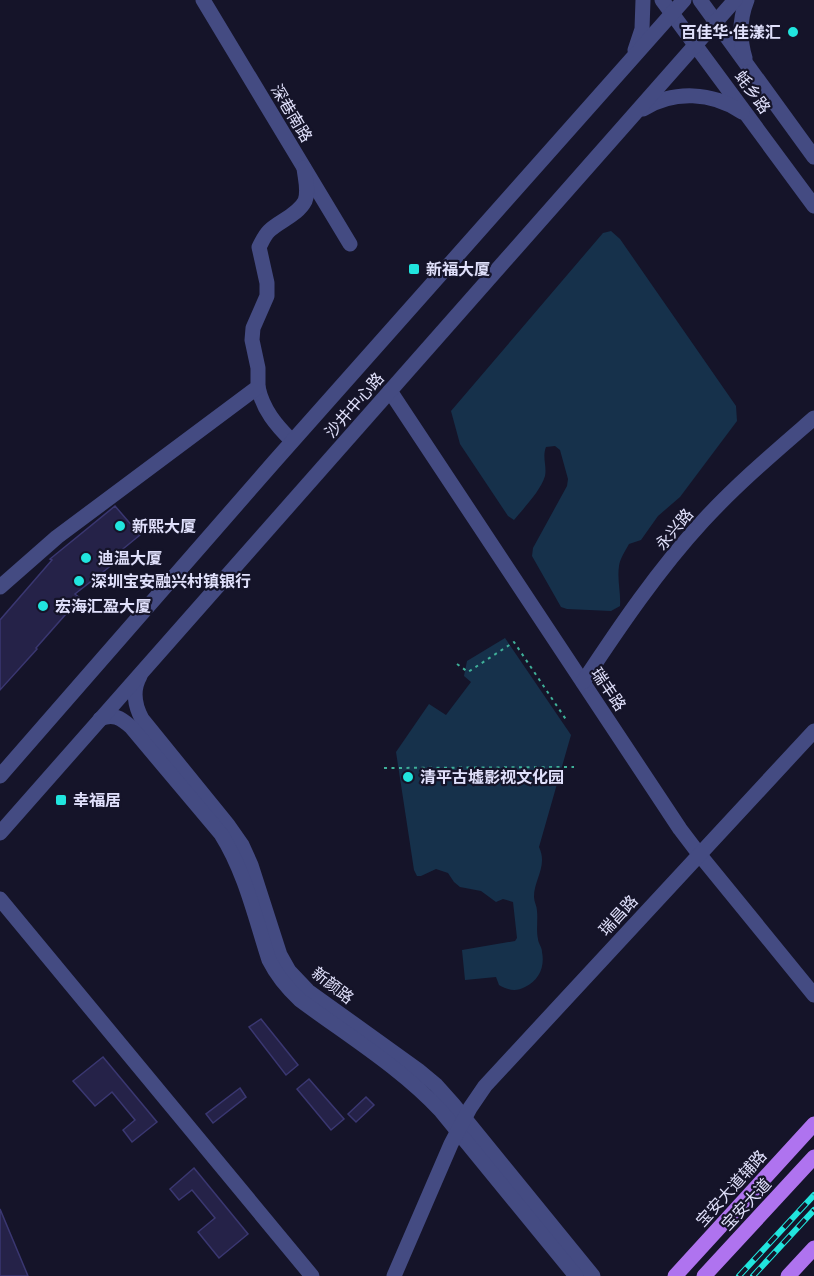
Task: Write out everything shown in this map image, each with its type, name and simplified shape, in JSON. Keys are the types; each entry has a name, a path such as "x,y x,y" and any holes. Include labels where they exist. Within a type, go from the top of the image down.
{"main road":[{"name":"宝安大道辅路","path":"675,1276 814,1124"},
{"name":"宝安大道","path":"704,1276 814,1156"},
{"path":"788,1276 814,1248"}],"street":[{"name":"深巷南路","path":"203,0 350,244"},
{"path":"628,63 642,29 643,0"},
{"name":"蚝乡路","path":"662,0 814,206"},
{"name":"沙井中心路","path":"0,776 292,441 684,0"},
{"name":"蚝乡路","path":"700,0 814,157"},
{"name":"沙井中心路","path":"0,833 735,0"},
{"path":"747,0 740,29 742,48 748,66"},
{"path":"633,116 648,106 666,99 695,95 722,101 747,115"},
{"path":"292,441 276,425 265,408 258,387 258,368 252,340 253,328 267,296 267,283 259,247 270,230 299,208 305,200 304,168"},
{"path":"0,587 57,537 258,387"},
{"name":"瑞丰路","path":"390,391 680,829 814,995"},
{"name":"永兴路","path":"583,682 649,588 702,522 733,490 814,418"},
{"name":"新颜路","path":"142,672 137,680 135,695 138,711 242,845 251,865 280,955 289,971 308,991 418,1070 445,1094 461,1125 576,1276"},
{"name":"新颜路","path":"100,719 116,717 131,727 221,834 239,867 269,960 286,987 300,1000 408,1079 461,1125 593,1276"},
{"name":"瑞昌路","path":"394,1276 442,1163 484,1086 814,731"},
{"path":"0,899 312,1276"}],"path":[{"path":"457,664 468,672 514,642 567,721"},
{"path":"384,768 574,767"}],"water":[{"path":"611,231 620,239 736,406 737,421 680,497 658,516 641,540 629,544 619,566 620,606 611,611 567,609 561,607 532,556 533,548 567,486 568,479 560,450 555,446 546,447 543,481 532,499 514,520 508,516 460,444 451,411 603,233"},
{"path":"505,638 571,735 539,847 542,860 534,897 537,909 537,936 543,958 542,968 530,984 515,990 499,985 496,977 465,980 462,950 515,941 517,938 513,902 503,899 496,902 481,891 460,887 448,873 436,869 417,876 414,870 396,752 429,704 446,715 471,682 464,676 467,661"}],"building":[{"path":"115,506 140,535 118,553 122,557 75,594 80,598 0,690 0,620 52,560 50,559"},
{"path":"261,1019 298,1065 286,1075 249,1027"},
{"path":"103,1057 157,1122 132,1142 123,1130 135,1120 112,1092 95,1106 73,1081"},
{"path":"309,1079 344,1119 331,1130 297,1089"},
{"path":"240,1088 246,1097 213,1123 206,1114"},
{"path":"366,1097 374,1105 356,1122 348,1114"},
{"path":"194,1168 248,1234 219,1258 198,1232 215,1218 192,1190 179,1200 170,1189"},
{"path":"0,1209 28,1276 0,1276"}],"railway":[{"path":"739,1276 814,1195"},
{"path":"753,1276 814,1210"}],"place":[{"name":"百佳华·佳漾汇","path":"793,32"},
{"name":"新福大厦","path":"414,269"},
{"name":"新熙大厦","path":"120,526"},
{"name":"迪温大厦","path":"86,558"},
{"name":"深圳宝安融兴村镇银行","path":"79,581"},
{"name":"宏海汇盈大厦","path":"43,606"},
{"name":"清平古墟影视文化园","path":"408,777"},
{"name":"幸福居","path":"61,800"}]}
